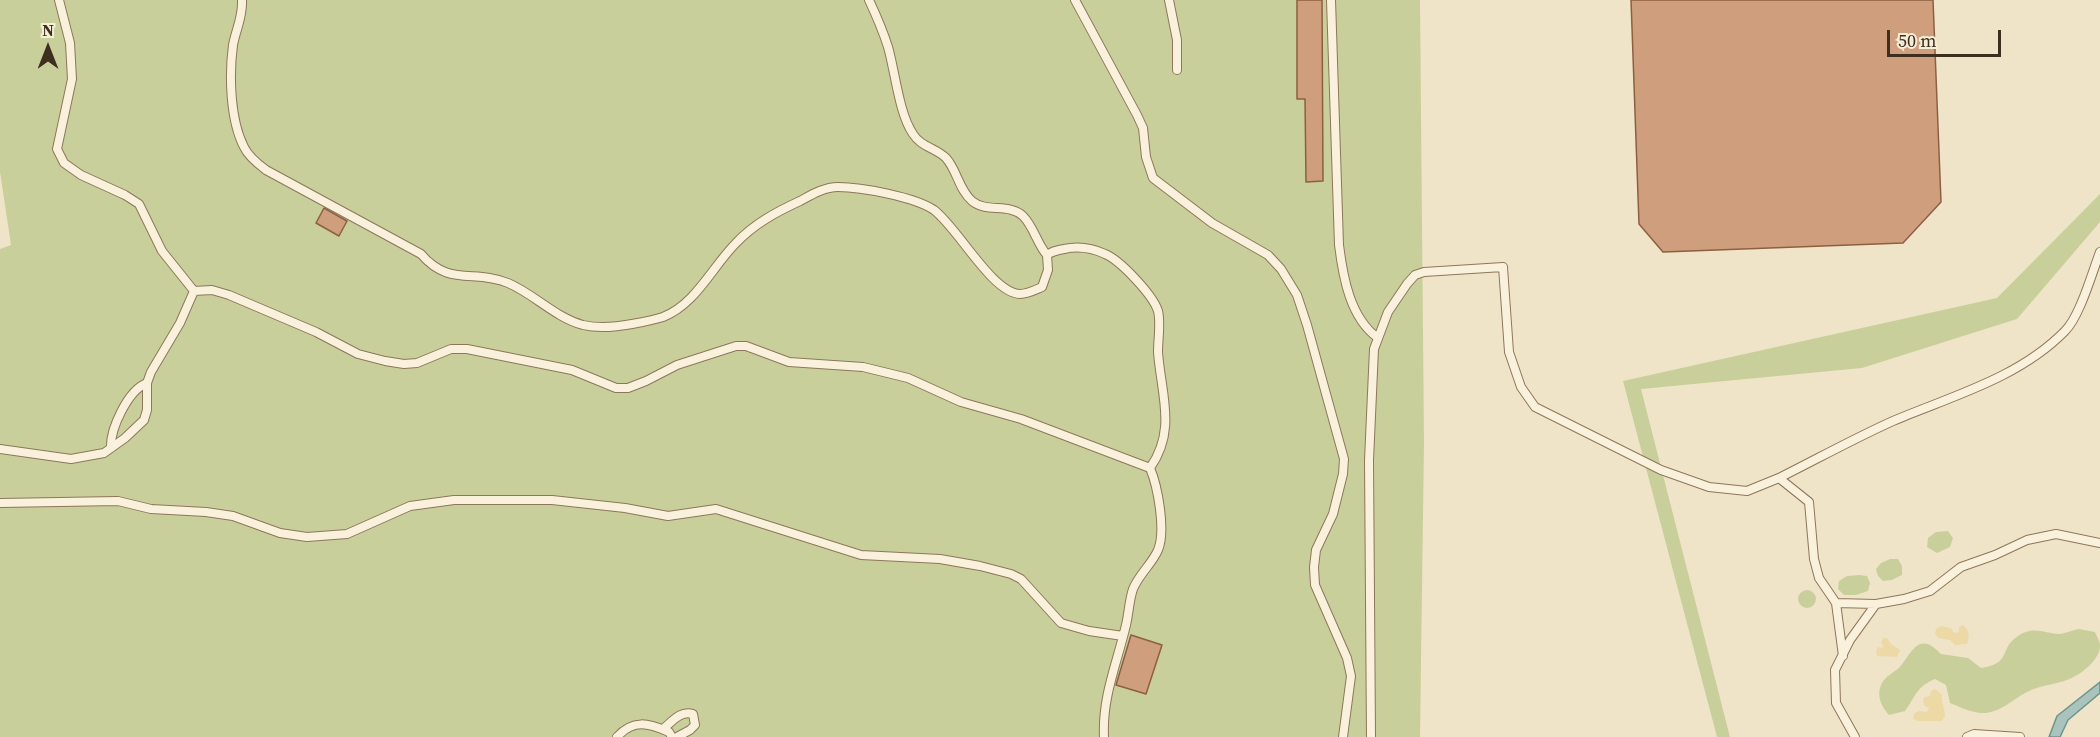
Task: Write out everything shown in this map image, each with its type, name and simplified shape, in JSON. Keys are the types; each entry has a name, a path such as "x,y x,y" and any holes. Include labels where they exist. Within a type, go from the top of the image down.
{"lane":[{"path":"59,0 70,43 72,79 57,148 64,163 81,175 139,204 162,251 194,291"},
{"path":"242,0 242,17 234,43 231,92 235,119 244,147 254,161 266,170 421,254 430,265 440,271 492,278 509,283 583,325 613,328 665,316 685,303 735,244 753,228 786,208 823,190 836,187 866,190 907,199 933,210 956,231 982,267 1003,287 1020,294 1042,287 1048,270 1047,255 1023,216 1014,211 984,207 971,200 951,164 943,155 918,142 911,133 888,45 869,0"},
{"path":"1075,0 1143,128 1146,157 1153,178 1212,223 1268,255 1281,269 1297,295 1344,459 1343,474 1333,514 1316,550 1314,567 1315,585 1347,658 1351,676 1343,737"},
{"path":"1169,0 1177,40 1177,70"},
{"path":"1331,0 1340,245 1343,272 1361,323 1378,338"},
{"path":"1047,255 1074,247 1091,249 1107,255 1141,284 1157,310 1159,359 1167,422 1160,451 1150,468 1157,496 1161,539 1157,551 1134,585 1129,601 1127,622 1108,688 1103,718 1104,737"},
{"path":"1371,737 1369,460 1374,349 1388,312 1415,275 1424,272 1503,267 1509,352 1521,387 1535,407 1660,471 1709,487 1747,491 1779,478 1891,422 2006,374 2035,358 2067,330 2080,305 2100,252"},
{"path":"194,291 212,290 316,332 358,354 404,364 417,363 451,349 467,349 572,370 616,388 628,388 677,365 736,346 746,346 789,362 863,367 908,378 961,402 1021,419 1150,468"},
{"path":"0,449 71,459 104,453 111,448 144,420 147,410 147,383 151,372 180,323 194,291"},
{"path":"111,448 112,431 128,400 141,385 147,383"},
{"path":"1779,478 1809,502 1814,559 1819,578 1836,603 1843,656"},
{"path":"0,503 118,501 151,509 233,516 280,533 307,537 347,534 410,506 454,500 552,500 625,508 668,516 716,509 861,555 940,559 1011,574 1021,579 1061,623 1089,632 1123,636"},
{"path":"1836,603 1876,604 1930,591 1961,567 2027,540 2056,534 2100,543"},
{"path":"1855,737 1836,702 1836,670 1850,640 1876,604"},
{"path":"663,729 681,714 693,714 695,725 678,737"},
{"path":"617,737 631,725 663,729 672,737"},
{"path":"1967,737 1974,734 2020,737"}],"green space":[{"path":"0,0 1420,0 1424,443 1420,737 0,737 0,249 11,245 0,172"},
{"path":"2100,194 2100,222 2017,319 1862,368 1641,389 1730,737 1717,737 1623,381 1997,298"},
{"path":"1948,531 1953,538 1950,547 1937,553 1927,547 1928,538 1936,532"},
{"path":"1890,559 1898,559 1902,566 1902,575 1883,581 1876,569 1881,563"},
{"path":"1847,576 1867,576 1870,583 1868,591 1856,595 1844,595 1838,589 1839,581"},
{"path":"1803,590 1811,590 1816,595 1814,606 1803,608 1798,603 1798,595"},
{"path":"2079,629 2095,632 2100,643 2097,657 2088,667 2067,680 2042,686 2021,695 1994,711 1981,713 1950,703 1946,685 1935,679 1917,692 1905,711 1889,715 1881,703 1879,694 1884,680 1899,668 1912,650 1921,644 1933,647 1941,654 1968,658 1981,668 1997,663 2012,641 2029,631 2060,634"}],"sand":[{"path":"1963,625 1968,633 1967,644 1955,645 1950,640 1938,638 1935,634 1936,629 1941,626 1951,628 1954,633 1959,632 1959,627"},
{"path":"1883,638 1887,638 1900,650 1897,657 1877,656 1878,647 1882,648 1884,645 1881,644"},
{"path":"1935,689 1942,695 1945,716 1942,721 1917,721 1913,718 1915,713 1927,712 1929,708 1924,705 1924,697 1930,696 1931,691"}],"water":[{"path":"2100,682 2100,693 2068,720 2060,737 2049,737 2057,716"}],"building":[{"path":"1297,0 1322,0 1323,181 1306,182 1305,99 1297,99"},
{"path":"1631,0 1933,0 1941,202 1903,243 1663,252 1639,224"},
{"path":"324,208 347,221 339,236 316,223"},
{"path":"1131,635 1162,645 1146,694 1116,685"}]}
